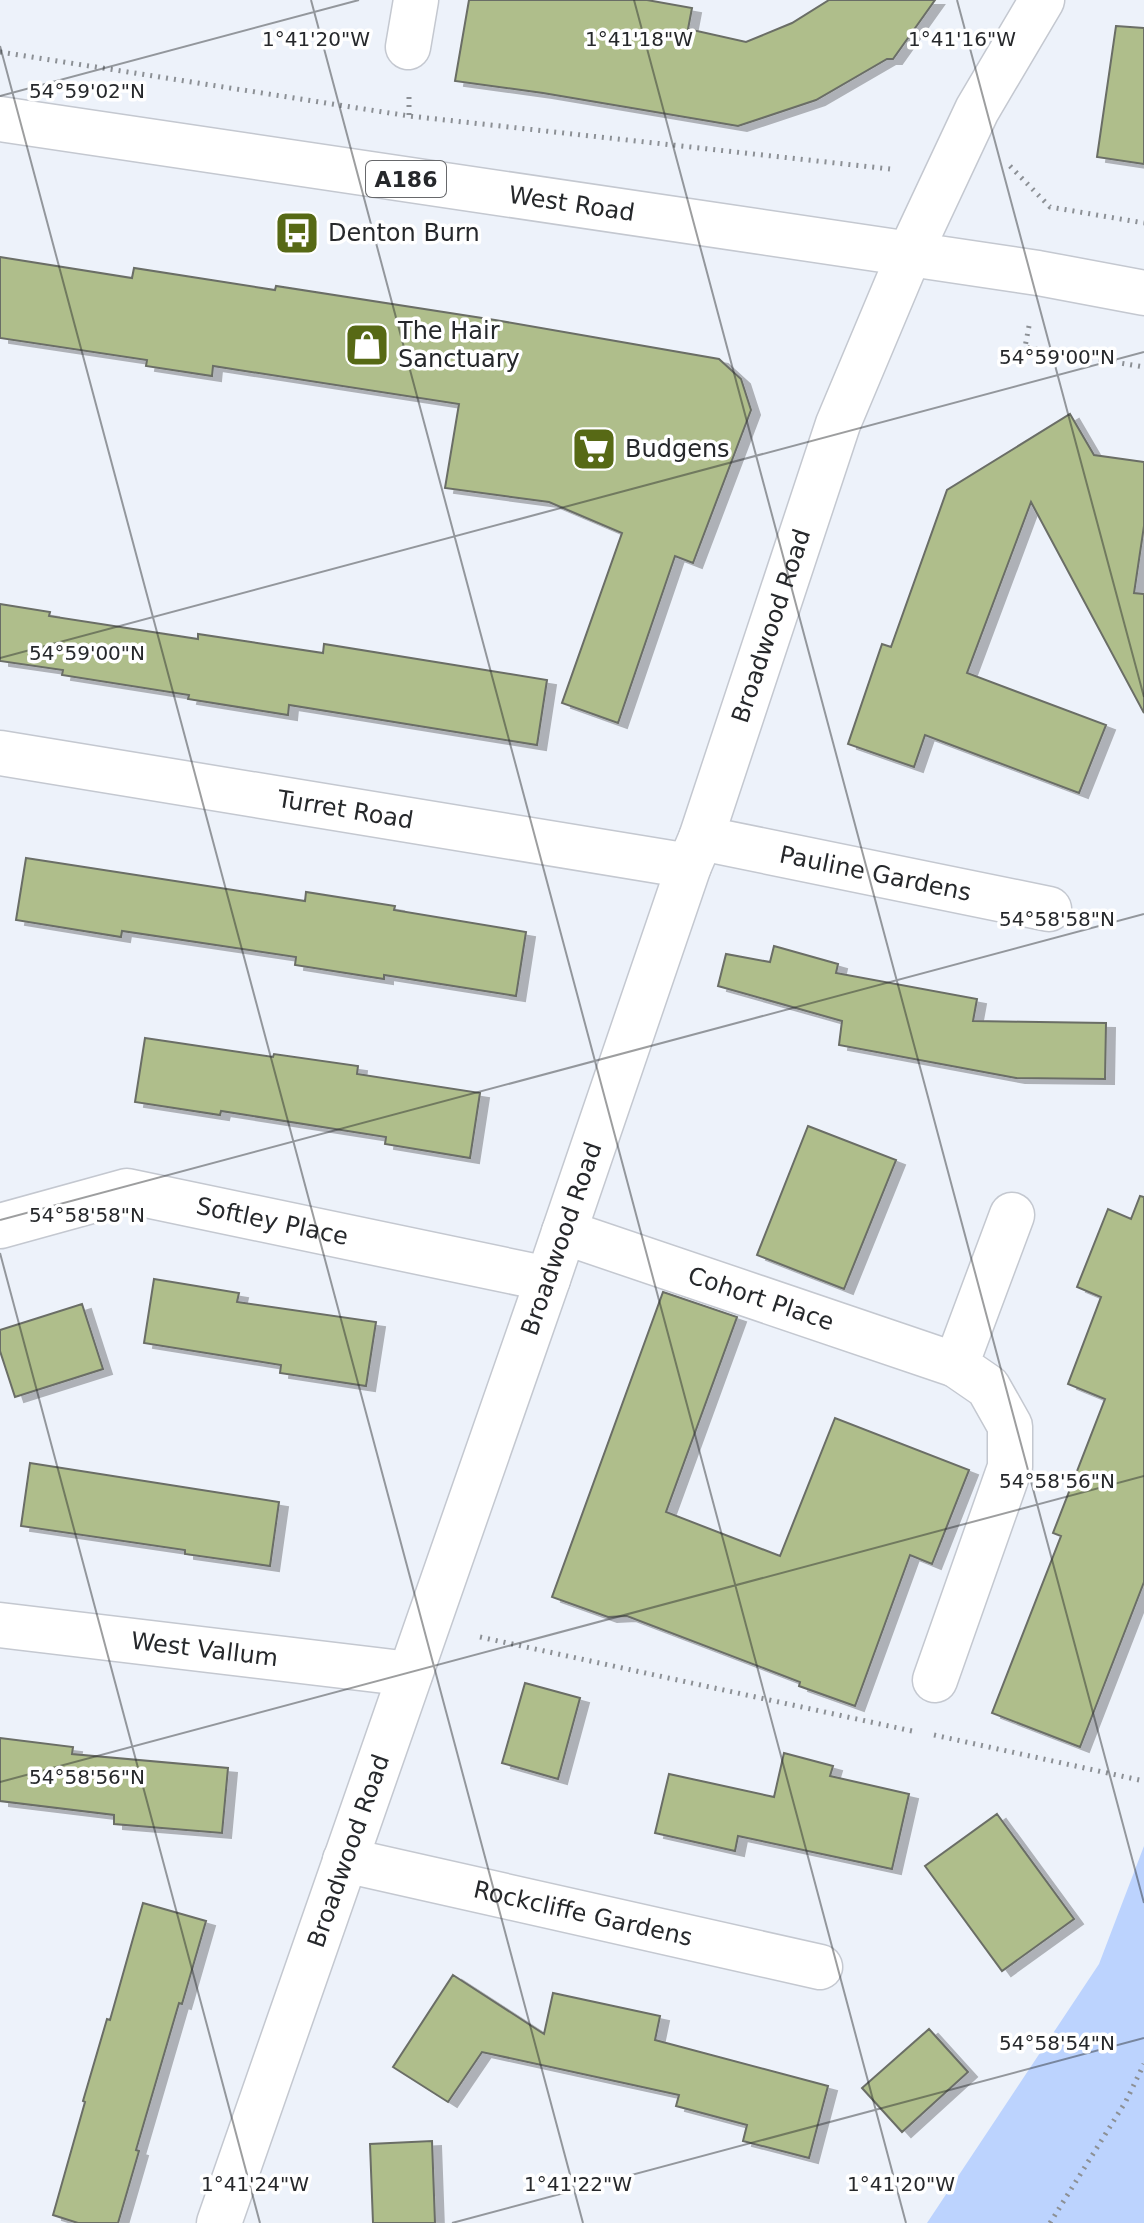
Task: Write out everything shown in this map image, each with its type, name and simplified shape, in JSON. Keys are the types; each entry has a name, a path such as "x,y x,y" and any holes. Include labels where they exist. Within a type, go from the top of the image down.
{"street":[{"path":"408,47 416,0"},
{"name":"Broadwood Road","path":"219,2223 695,852 838,424 909,255 977,110 1042,0"},
{"name":"West Road","path":"0,119 1038,273 1144,293"},
{"name":"Turret Road","path":"0,753 695,852"},
{"name":"Pauline Gardens","path":"695,852 1049,909"},
{"name":"Softley Place","path":"0,1226 127,1191 548,1279"},
{"path":"956,1365 1012,1215"},
{"name":"Cohort Place","path":"564,1232 956,1365 988,1387 1010,1426 1010,1467 935,1680"},
{"name":"West Vallum","path":"0,1625 410,1674"},
{"name":"Rockcliffe Gardens","path":"345,1860 820,1967"}],"path":[{"path":"0,52 409,116 890,170"},
{"path":"1050,207 1144,223"},
{"path":"1025,347 1144,367"},
{"path":"426,1626 1144,1781"},
{"path":"1050,2223 1126,2101 1144,2064"}],"shaded area":[{"path":"1144,1846 1144,2223 927,2223 1099,1964"}],"building":[{"path":"469,0 647,0 692,8 688,29 746,42 792,23 829,0 935,0 893,59 887,59 816,100 738,126 455,81"},
{"path":"1116,26 1144,28 1144,164 1097,157"},
{"path":"0,257 132,278 134,268 275,290 276,286 719,359 741,379 751,410 693,563 675,556 618,723 562,703 622,533 549,502 445,488 459,404 213,366 212,376 146,366 147,360 0,338"},
{"path":"1070,414 1094,455 1144,462 1144,526 1134,593 1144,594 1144,713 1031,502 967,673 1106,725 1079,793 925,735 914,767 848,744 882,644 891,647 947,490"},
{"path":"0,604 50,612 49,616 198,639 198,634 323,653 324,644 547,680 537,745 289,705 288,715 188,699 189,695 62,675 63,670 0,661"},
{"path":"26,858 305,901 306,892 526,932 516,996 384,975 384,979 295,965 296,957 122,931 121,937 16,920"},
{"path":"774,946 838,964 836,973 977,999 973,1021 1106,1023 1105,1079 1016,1078 839,1045 842,1021 718,986 726,954 770,962"},
{"path":"145,1038 358,1066 357,1074 480,1093 470,1158 385,1144 386,1137 221,1111 220,1115 135,1102"},
{"path":"808,1126 896,1160 844,1289 757,1255"},
{"path":"1140,1196 1144,1197 1144,1582 1080,1747 992,1713 1061,1536 1053,1533 1105,1399 1068,1384 1101,1297 1077,1287 1108,1209 1131,1219"},
{"path":"154,1279 239,1293 237,1302 376,1322 366,1386 280,1373 281,1365 144,1343"},
{"path":"663,1292 737,1317 666,1512 780,1556 835,1418 969,1470 932,1564 910,1555 855,1706 627,1616 608,1617 552,1597"},
{"path":"82,1304 103,1369 15,1397 0,1351 0,1330"},
{"path":"30,1463 279,1502 270,1566 21,1526"},
{"path":"525,1683 580,1698 558,1779 502,1763"},
{"path":"0,1738 73,1747 72,1754 228,1768 222,1833 114,1824 114,1815 0,1801"},
{"path":"784,1753 833,1766 830,1776 909,1794 892,1869 738,1836 735,1851 655,1833 669,1774 774,1797"},
{"path":"997,1814 1074,1919 1002,1971 925,1866"},
{"path":"143,1903 206,1921 136,2150 139,2151 118,2223 78,2223 53,2215 83,2101"},
{"path":"453,1975 544,2034 553,1993 660,2016 655,2040 828,2086 809,2158 743,2141 747,2125 676,2106 679,2095 482,2052 448,2102 393,2067"},
{"path":"929,2029 968,2072 902,2132 862,2088"},
{"path":"432,2141 435,2223 373,2223 370,2144"}],"place":[{"name":"Denton Burn","path":"297,233"},
{"name":"The Hair Sanctuary","path":"367,345"},
{"name":"Budgens","path":"594,449"}]}
